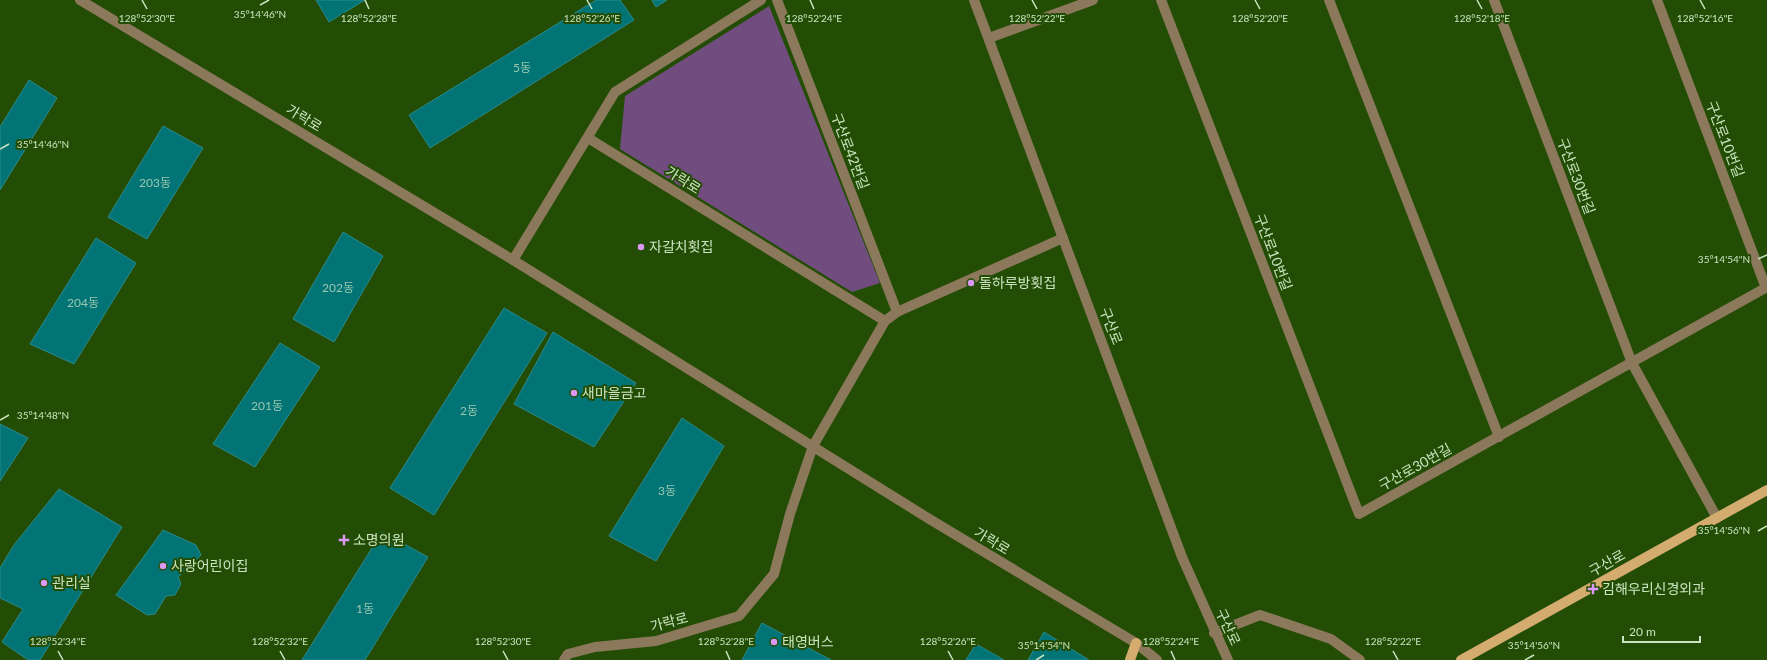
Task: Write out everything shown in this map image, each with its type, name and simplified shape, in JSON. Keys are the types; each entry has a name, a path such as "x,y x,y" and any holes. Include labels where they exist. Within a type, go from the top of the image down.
{"main road":[{"name":"구산로","path":"1461,660 1767,490"},
{"path":"1130,660 1136,643"}],"street":[{"name":"가락로","path":"80,0 513,260 931,520 1136,643 1157,660"},
{"path":"513,260 615,92 761,0"},
{"name":"구산로42번길","path":"777,0 897,312"},
{"name":"구산로","path":"974,0 1182,558 1214,632 1228,660"},
{"path":"989,38 1093,0"},
{"name":"구산로10번길","path":"1161,0 1360,514"},
{"path":"1329,0 1499,437"},
{"name":"구산로30번길","path":"1494,0 1632,363 1717,518"},
{"name":"구산로10번길","path":"1657,0 1767,287"},
{"name":"가락로","path":"588,138 885,321"},
{"path":"813,446 885,321 897,312 1063,238"},
{"name":"구산로30번길","path":"1360,514 1767,287"},
{"name":"가락로","path":"564,660 568,654 595,647 656,641 739,616 774,574 790,514 813,446"},
{"path":"1214,632 1260,615 1331,639 1360,660"}],"shaded area":[{"path":"769,6 880,283 852,292 620,149 625,96"}],"building":[{"path":"316,0 365,0 329,22"},
{"path":"596,0 620,0 634,20 430,148 409,115"},
{"path":"652,0 667,0 656,7"},
{"path":"29,80 57,98 0,190 0,127"},
{"path":"163,126 203,148 147,239 108,217"},
{"path":"343,232 383,256 334,342 293,319"},
{"path":"96,238 136,263 74,364 30,344"},
{"path":"504,308 547,333 434,515 390,488"},
{"name":"새마을금고","path":"553,332 636,383 594,447 514,404"},
{"path":"280,343 320,367 255,467 213,444"},
{"path":"682,418 724,446 656,561 609,536"},
{"path":"0,424 28,438 0,481"},
{"name":"관리실","path":"59,489 122,527 40,660 28,660 2,642 23,609 0,598 0,568 14,545"},
{"name":"사랑어린이집","path":"163,530 196,545 201,555 178,577 181,584 175,595 166,596 155,614 147,615 116,595"},
{"path":"382,532 428,557 365,660 302,660"},
{"name":"태영버스","path":"762,623 831,660 742,660"},
{"path":"1044,632 1089,660 1028,660"},
{"path":"976,644 1004,660 966,660"}],"place":[{"name":"자갈치횟집","path":"641,247"},
{"name":"돌하루방횟집","path":"971,283"},
{"name":"새마을금고","path":"574,393"},
{"name":"소명의원","path":"344,540"},
{"name":"사랑어린이집","path":"163,566"},
{"name":"관리실","path":"44,583"},
{"name":"김해우리신경외과","path":"1593,589"},
{"name":"태영버스","path":"774,642"}]}
